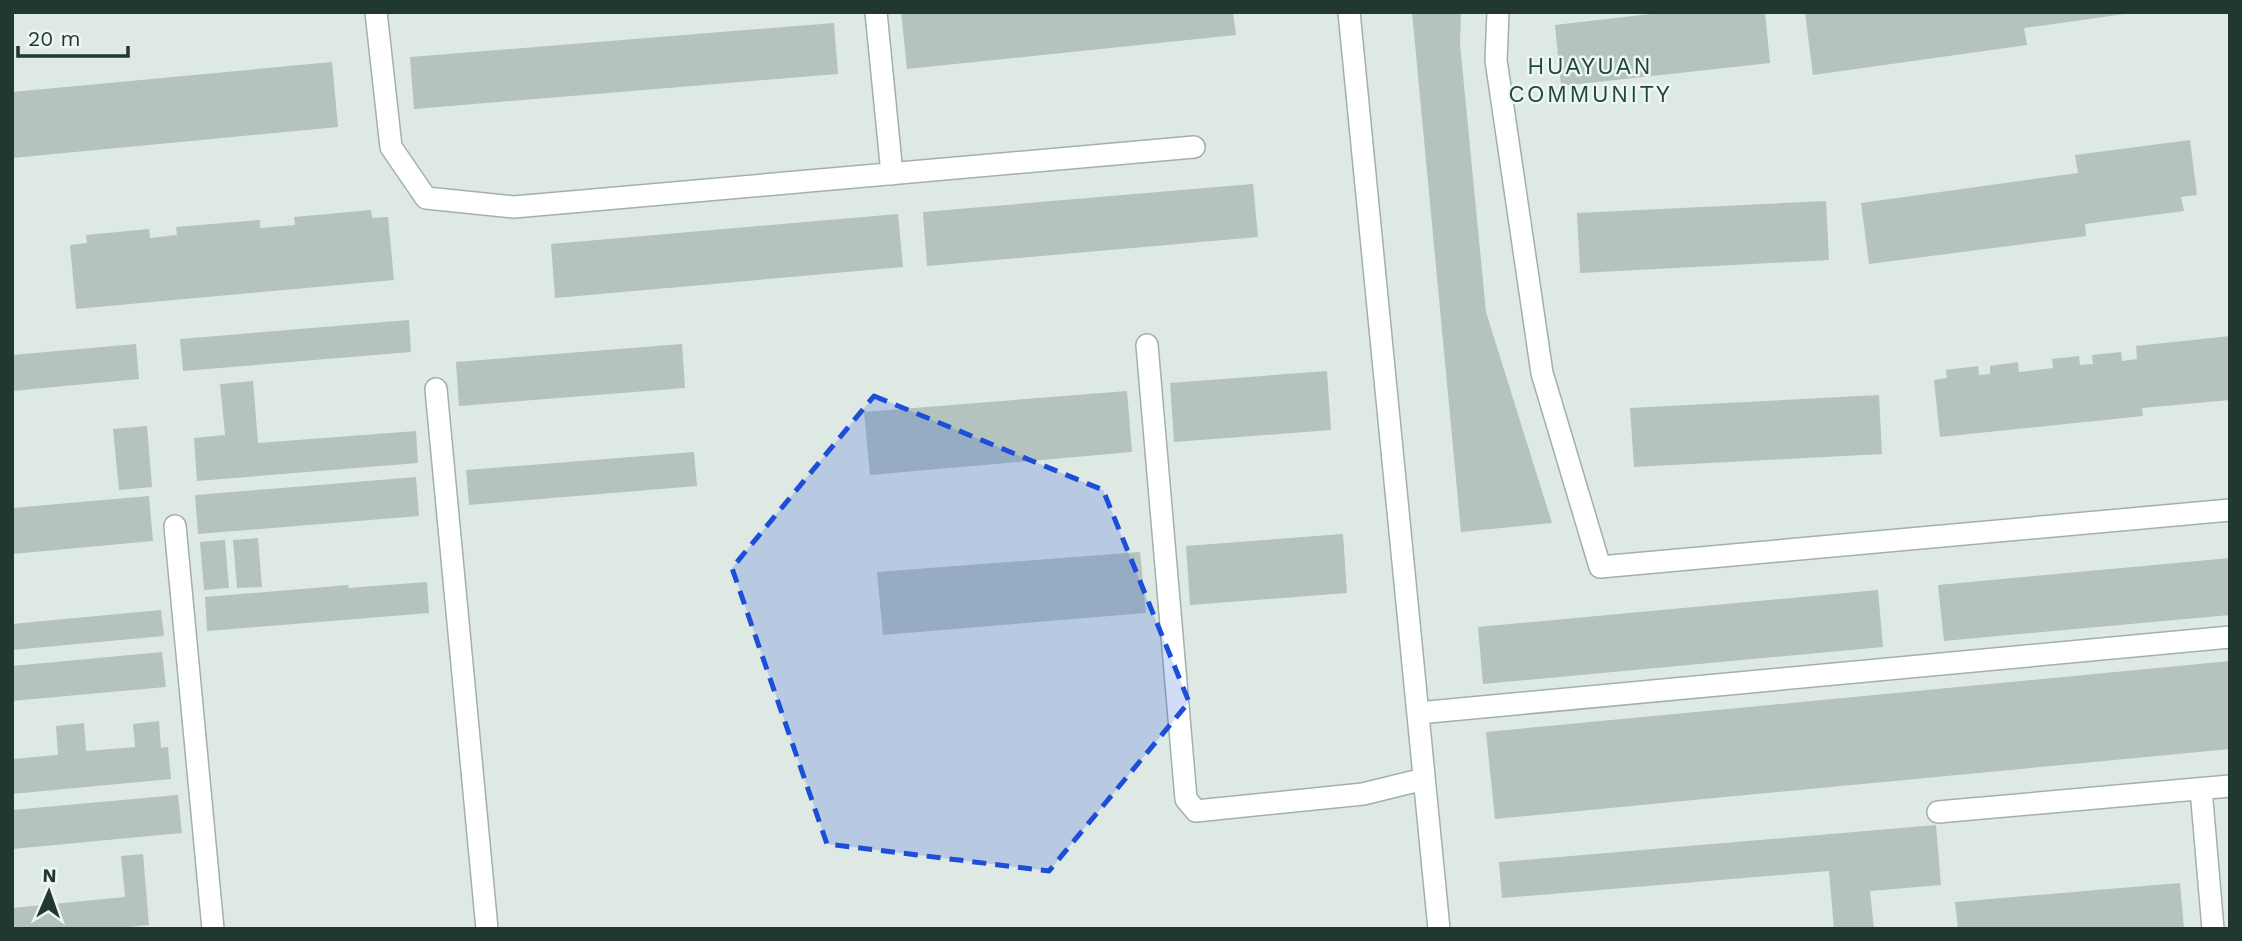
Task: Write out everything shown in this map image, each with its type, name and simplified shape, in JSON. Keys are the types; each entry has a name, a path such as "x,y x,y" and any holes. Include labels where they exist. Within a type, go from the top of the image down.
{"street":[{"path":"376,12 390,148 426,198 514,207 1194,147"},
{"path":"876,12 892,174"},
{"path":"1349,12 1439,929"},
{"path":"1497,12 1496,60 1542,373 1601,567 2230,510"},
{"path":"1147,345 1186,799 1196,811 1363,794 1424,779"},
{"path":"436,389 487,929"},
{"path":"175,526 213,929"},
{"path":"1418,713 2230,637"},
{"path":"1938,812 2230,786"},
{"path":"2201,789 2213,929"}],"highlighted area":[{"path":"874,396 1103,490 1189,702 1049,871 827,844 732,568"}],"building":[{"path":"901,12 1233,12 1236,35 907,69"},
{"path":"1412,12 1461,12 1460,44 1486,312 1552,523 1461,532"},
{"path":"1667,12 1765,12 1770,63 1561,86 1555,25"},
{"path":"1805,13 2125,14 2024,28 2027,45 1813,75"},
{"path":"834,23 838,74 414,109 410,57"},
{"path":"332,62 338,127 12,158 12,92"},
{"path":"2190,140 2197,195 2181,197 2184,211 2085,224 2086,236 1869,264 1861,203 2078,173 2075,155"},
{"path":"1253,184 1258,237 927,266 923,212"},
{"path":"1826,201 1829,260 1580,273 1577,213"},
{"path":"371,210 372,218 388,217 394,280 76,309 70,245 87,243 86,235 149,229 150,238 177,235 176,227 260,220 260,228 295,225 294,217"},
{"path":"898,214 903,267 555,298 551,244"},
{"path":"409,320 411,352 183,371 180,339"},
{"path":"2230,336 2230,400 2142,408 2143,416 1940,437 1934,380 1947,378 1946,370 1978,366 1979,375 1990,374 1990,366 2018,362 2019,372 2053,368 2052,359 2079,356 2080,365 2093,364 2092,355 2121,352 2122,361 2137,359 2136,346"},
{"path":"136,344 139,379 12,391 12,355"},
{"path":"682,344 685,388 459,406 456,362"},
{"path":"1327,371 1331,430 1174,442 1170,383"},
{"path":"253,381 258,443 416,431 418,463 197,481 194,438 225,435 220,384"},
{"path":"1127,391 1132,452 870,475 864,412"},
{"path":"1879,395 1882,454 1634,467 1630,408"},
{"path":"147,426 152,487 119,490 113,429"},
{"path":"694,452 697,486 469,505 466,470"},
{"path":"416,477 419,516 198,534 195,495"},
{"path":"149,496 153,541 12,554 12,508"},
{"path":"1343,534 1347,593 1190,605 1186,546"},
{"path":"258,538 262,587 237,588 233,540"},
{"path":"225,540 229,588 204,590 200,542"},
{"path":"1140,552 1146,613 883,635 877,572"},
{"path":"2230,558 2230,615 1944,641 1938,585"},
{"path":"427,582 429,613 207,631 205,597 349,585 348,588"},
{"path":"1878,590 1883,647 1483,684 1478,627"},
{"path":"161,610 164,636 12,650 12,624"},
{"path":"162,652 166,687 12,701 12,666"},
{"path":"2230,661 2230,749 1495,819 1486,732"},
{"path":"159,721 161,748 168,747 171,779 12,794 12,759 58,755 56,726 84,723 86,751 135,747 133,724"},
{"path":"178,795 182,833 12,849 12,810"},
{"path":"1936,825 1941,885 1870,891 1874,929 1834,929 1829,871 1502,898 1499,862"},
{"path":"143,854 149,925 106,929 12,929 12,908 125,897 121,856"},
{"path":"2180,883 2184,929 1958,929 1955,902"}],"district":[{"name":"HUAYUAN COMMUNITY","path":"1590,80"}]}
